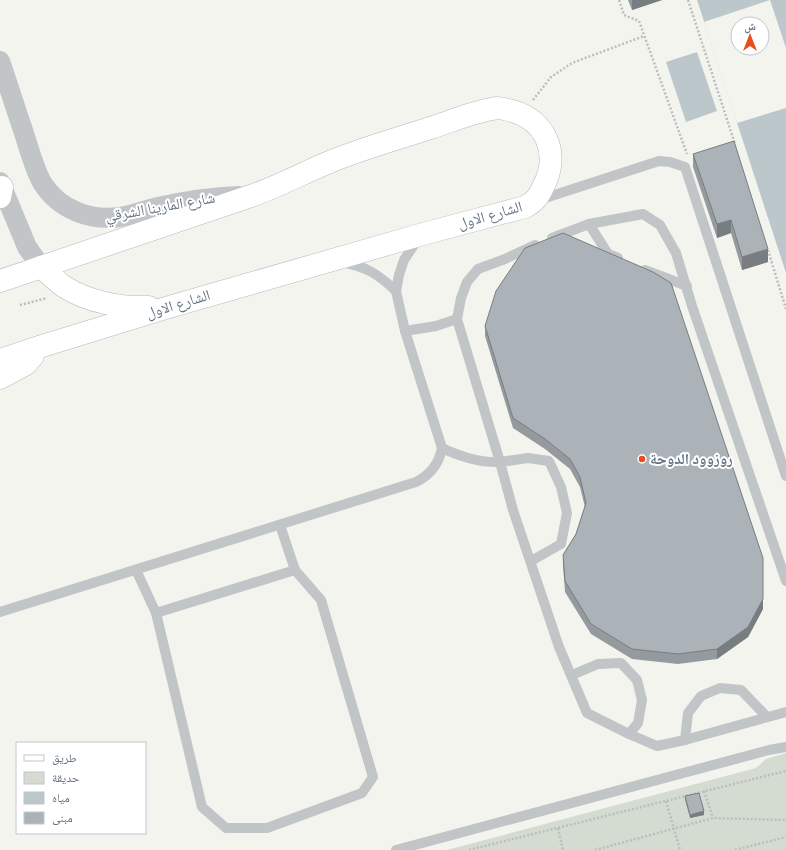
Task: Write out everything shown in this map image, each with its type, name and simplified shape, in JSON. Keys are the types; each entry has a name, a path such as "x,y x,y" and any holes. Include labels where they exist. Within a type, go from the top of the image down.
{"main road":[{"name":"الشارع الاول","path":"0,281 251,196 373,145 466,116 499,108 522,114 535,122 548,141 551,150 552,164 547,180 535,201 525,207 322,262 169,307 0,360"},
{"path":"41,268 62,285 95,301 140,308 169,307"},
{"path":"0,378 26,364 42,346"}],"street":[{"name":"شارع المارينا الشرقي","path":"0,61 42,184 54,198 67,207 82,215 99,218 120,217 159,207 216,197 251,196"},
{"path":"1,189 32,256 41,268"}],"lane":[{"path":"535,201 659,162 670,162 686,168 786,476"},
{"path":"786,581 676,253 660,225 643,214 589,224 478,269 467,282 461,298 457,319 513,510 559,647 587,713 657,746 686,740 786,712"},
{"path":"589,224 608,254 686,286"},
{"path":"0,612 280,525 425,478 437,464 442,448 405,331 396,291 398,275 404,260 412,246 422,234"},
{"path":"322,262 343,262 363,267 381,276 396,291"},
{"path":"405,331 436,326 457,319"},
{"path":"442,448 467,459 488,463 528,458 549,461 561,487 567,513 561,544 531,561"},
{"path":"136,570 156,613 202,807 226,828 267,828 362,793 373,777 321,600 294,570 280,525"},
{"path":"156,613 294,570"},
{"path":"572,675 598,664 621,663 637,680 642,700 638,723 629,734"},
{"path":"686,740 688,713 701,696 720,688 741,690 767,717"},
{"path":"396,850 769,750 786,747"}],"path":[{"path":"688,0 737,150"},
{"path":"533,100 551,77 572,63 644,36"},
{"path":"767,249 786,309"},
{"path":"469,850 786,771"},
{"path":"704,791 713,818"},
{"path":"666,801 680,850"},
{"path":"595,850 713,818 786,820"},
{"path":"558,828 564,850"},
{"path":"735,850 786,837"}],"green space":[{"path":"786,753 786,850 447,850 756,768 766,759"}],"water":[{"path":"697,0 786,0 786,273"},
{"path":"697,52 717,111 686,122 666,62"}],"pier":[{"path":"770,0 786,48 786,108 737,123 704,22"}],"building":[{"path":"734,141 768,249 742,257 731,220 717,224 693,154"},
{"name":"روزوود الدوحة","path":"563,233 653,272 671,283 763,558 763,599 748,627 717,649 678,654 632,649 591,624 565,581 563,555 576,534 586,503 580,477 570,459 545,439 513,418 485,326 496,291 525,248"},
{"path":"699,793 704,811 690,815 685,796"}],"place":[{"name":"روزوود الدوحة","path":"642,459"}]}
